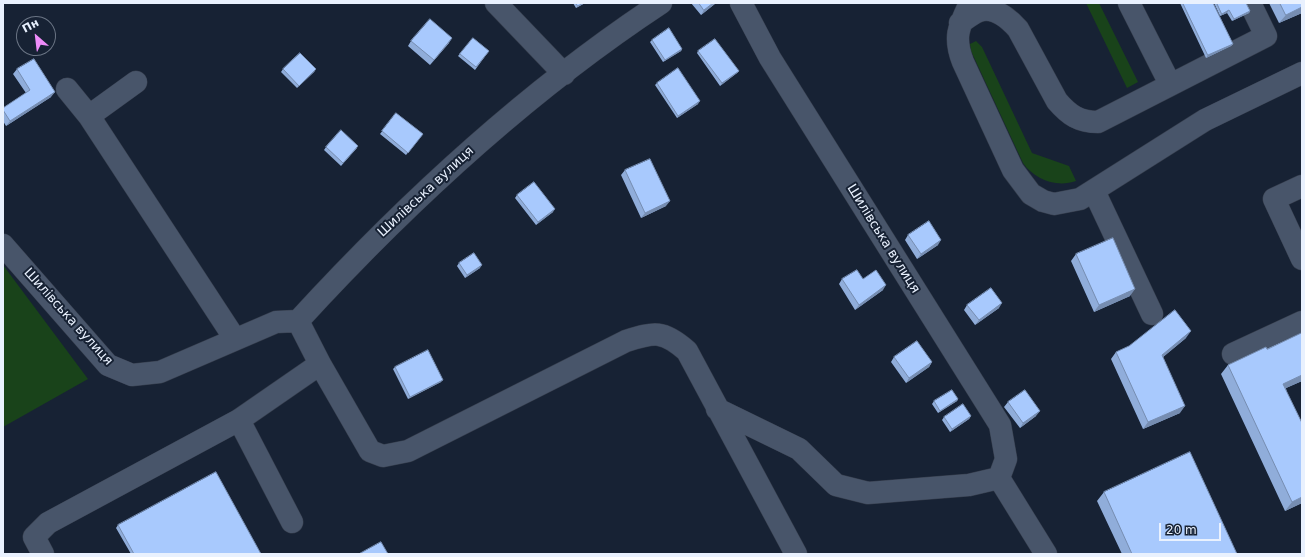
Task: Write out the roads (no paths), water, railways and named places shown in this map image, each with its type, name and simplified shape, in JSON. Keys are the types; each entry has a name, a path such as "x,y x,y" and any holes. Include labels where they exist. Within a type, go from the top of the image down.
{"street":[{"path":"496,3 564,74"},
{"name":"Шилівська вулиця","path":"3,245 108,365 132,375 160,372 276,322 298,321 349,265 401,214 503,120 626,26 661,3"},
{"name":"Шилівська вулиця","path":"740,3 770,58 1000,425 1006,459 999,478"},
{"path":"970,3 960,23 957,36 959,53 1013,170 1031,194 1043,201 1054,204 1080,199 1205,120 1302,73"},
{"path":"1129,3 1170,84"},
{"path":"960,23 979,11 990,9 1011,21 1018,29 1057,101 1074,117 1086,122 1098,122 1109,118 1170,84 1266,36 1250,3"},
{"path":"89,116 136,82"},
{"path":"67,89 89,116 235,340"},
{"path":"1302,186 1274,198 1302,259"},
{"path":"1094,191 1152,314"},
{"path":"298,321 320,364 370,451 383,456 408,451 626,341 652,333 673,339 687,351 796,554"},
{"path":"1232,354 1302,322"},
{"path":"43,554 34,536 48,523 239,420 320,364"},
{"path":"717,409 800,449 836,485 862,492 868,493 969,485 999,478 1046,554"},
{"path":"239,420 292,522"}]}
